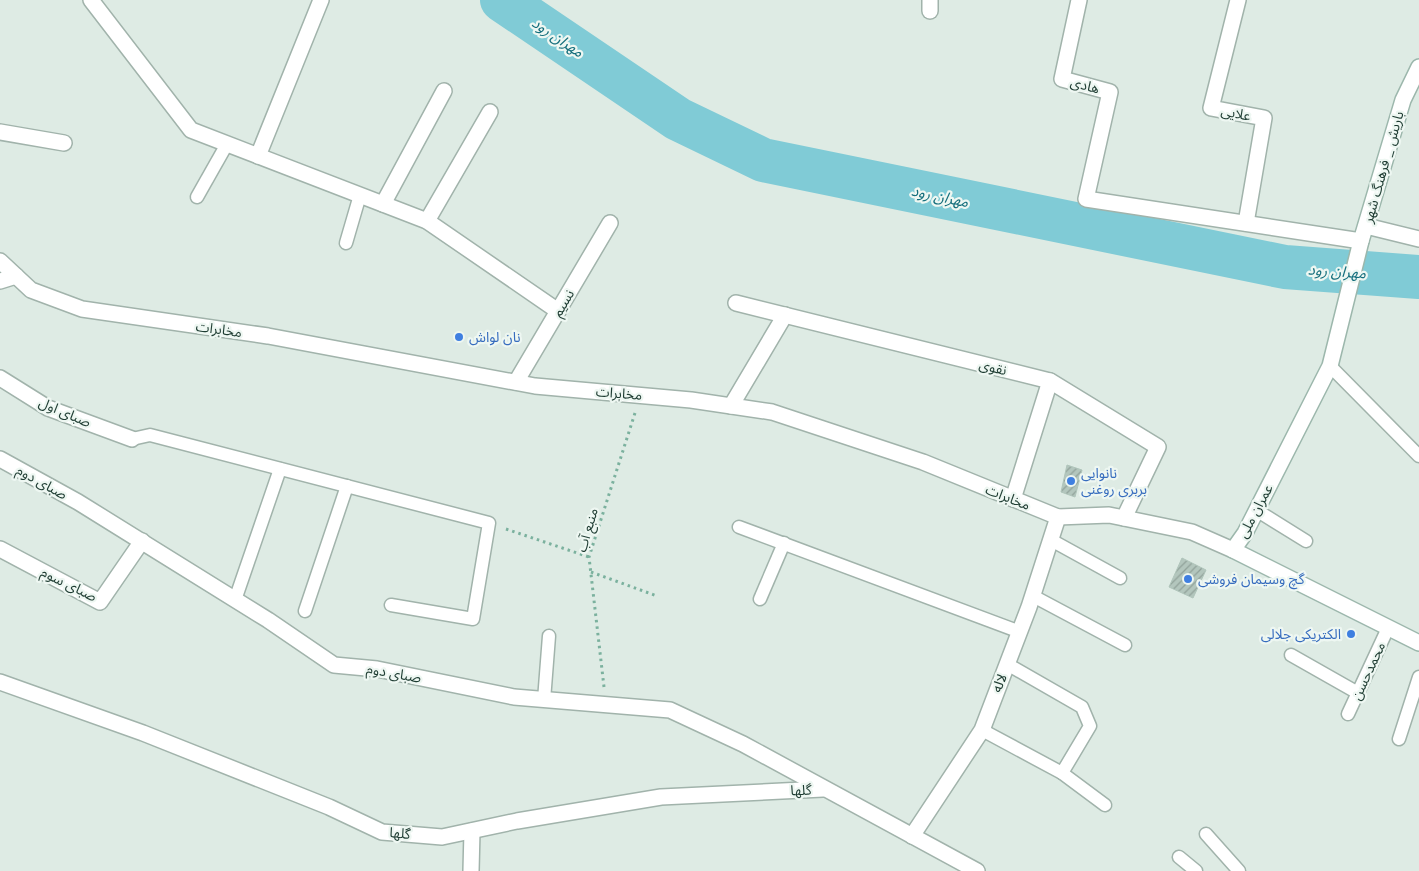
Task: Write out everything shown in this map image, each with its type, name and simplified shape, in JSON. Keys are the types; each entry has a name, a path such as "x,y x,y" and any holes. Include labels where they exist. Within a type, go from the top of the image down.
{"street":[{"path":"91,0 191,130 427,221 558,310"},
{"path":"258,156 321,0"},
{"name":"هادی","path":"1079,0 1062,79 1110,92 1086,199 1246,224"},
{"name":"علایی","path":"1238,0 1211,108 1264,118 1246,224"},
{"name":"باریش _ فرهنگ شهر","path":"1330,366 1361,241 1403,100 1419,67"},
{"path":"383,204 444,91"},
{"path":"427,221 490,112"},
{"path":"0,132 64,144"},
{"name":"نسیم","path":"516,382 610,224"},
{"path":"1246,224 1361,241"},
{"path":"1366,226 1419,239"},
{"name":"مخابرات","path":"0,261 32,290 82,309 268,336 535,386 640,395 772,412 923,462 1058,517 1109,515 1192,532 1233,550"},
{"path":"0,281 16,276"},
{"name":"نقوی","path":"736,303 1050,381 1158,447 1124,518"},
{"path":"731,406 785,316"},
{"name":"عمران ملی","path":"1330,366 1245,533 1233,550 1419,643"},
{"name":"صبای اول","path":"0,378 48,408 132,439"},
{"path":"1013,499 1050,381"},
{"name":"صبای دوم","path":"0,459 78,502 142,541 334,665 377,669 514,697 670,710 743,744 977,871"},
{"name":"لاله","path":"912,836 982,730 1033,596 1058,517"},
{"name":"صبای سوم","path":"0,549 100,602 142,541"},
{"name":"گلها","path":"0,682 143,733 329,807 382,832 442,837 517,821 661,797 825,789"},
{"path":"472,830 472,871"}],"lane":[{"path":"197,197 227,144"},
{"path":"346,243 360,195"},
{"path":"1330,366 1419,456"},
{"path":"132,439 150,435 489,523 473,619 391,605"},
{"path":"235,600 280,469"},
{"path":"305,611 347,486"},
{"path":"1256,510 1306,541"},
{"path":"740,527 1020,632"},
{"path":"1051,540 1120,578"},
{"path":"760,599 784,543"},
{"path":"1033,596 1125,645"},
{"name":"محمدحسن","path":"1348,714 1388,628"},
{"path":"544,700 549,636"},
{"path":"1291,655 1358,693"},
{"path":"1007,664 1082,707 1090,726 1062,773"},
{"path":"1399,739 1419,677"},
{"path":"982,730 1062,773 1105,805"},
{"path":"1206,834 1240,871"},
{"path":"1179,857 1196,871"}],"path":[{"name":"منبع آب","path":"606,705 590,557 640,395"},
{"path":"489,523 590,557"},
{"path":"591,572 657,596"}],"building":[{"name":"نانوایی بربری روغنی","path":"1067,465 1082,470 1075,497 1061,492"},
{"name":"گچ وسیمان فروشی","path":"1182,558 1206,570 1193,598 1169,587"}],"waterway":[{"name":"مهران رود","path":"502,0 678,119 763,160 1285,267 1419,277"}],"place":[{"name":"نان لواش","path":"459,337"},
{"name":"نانوایی بربری روغنی","path":"1071,481"},
{"name":"گچ وسیمان فروشی","path":"1188,579"},
{"name":"الکتریکی جلالی","path":"1351,634"}]}
